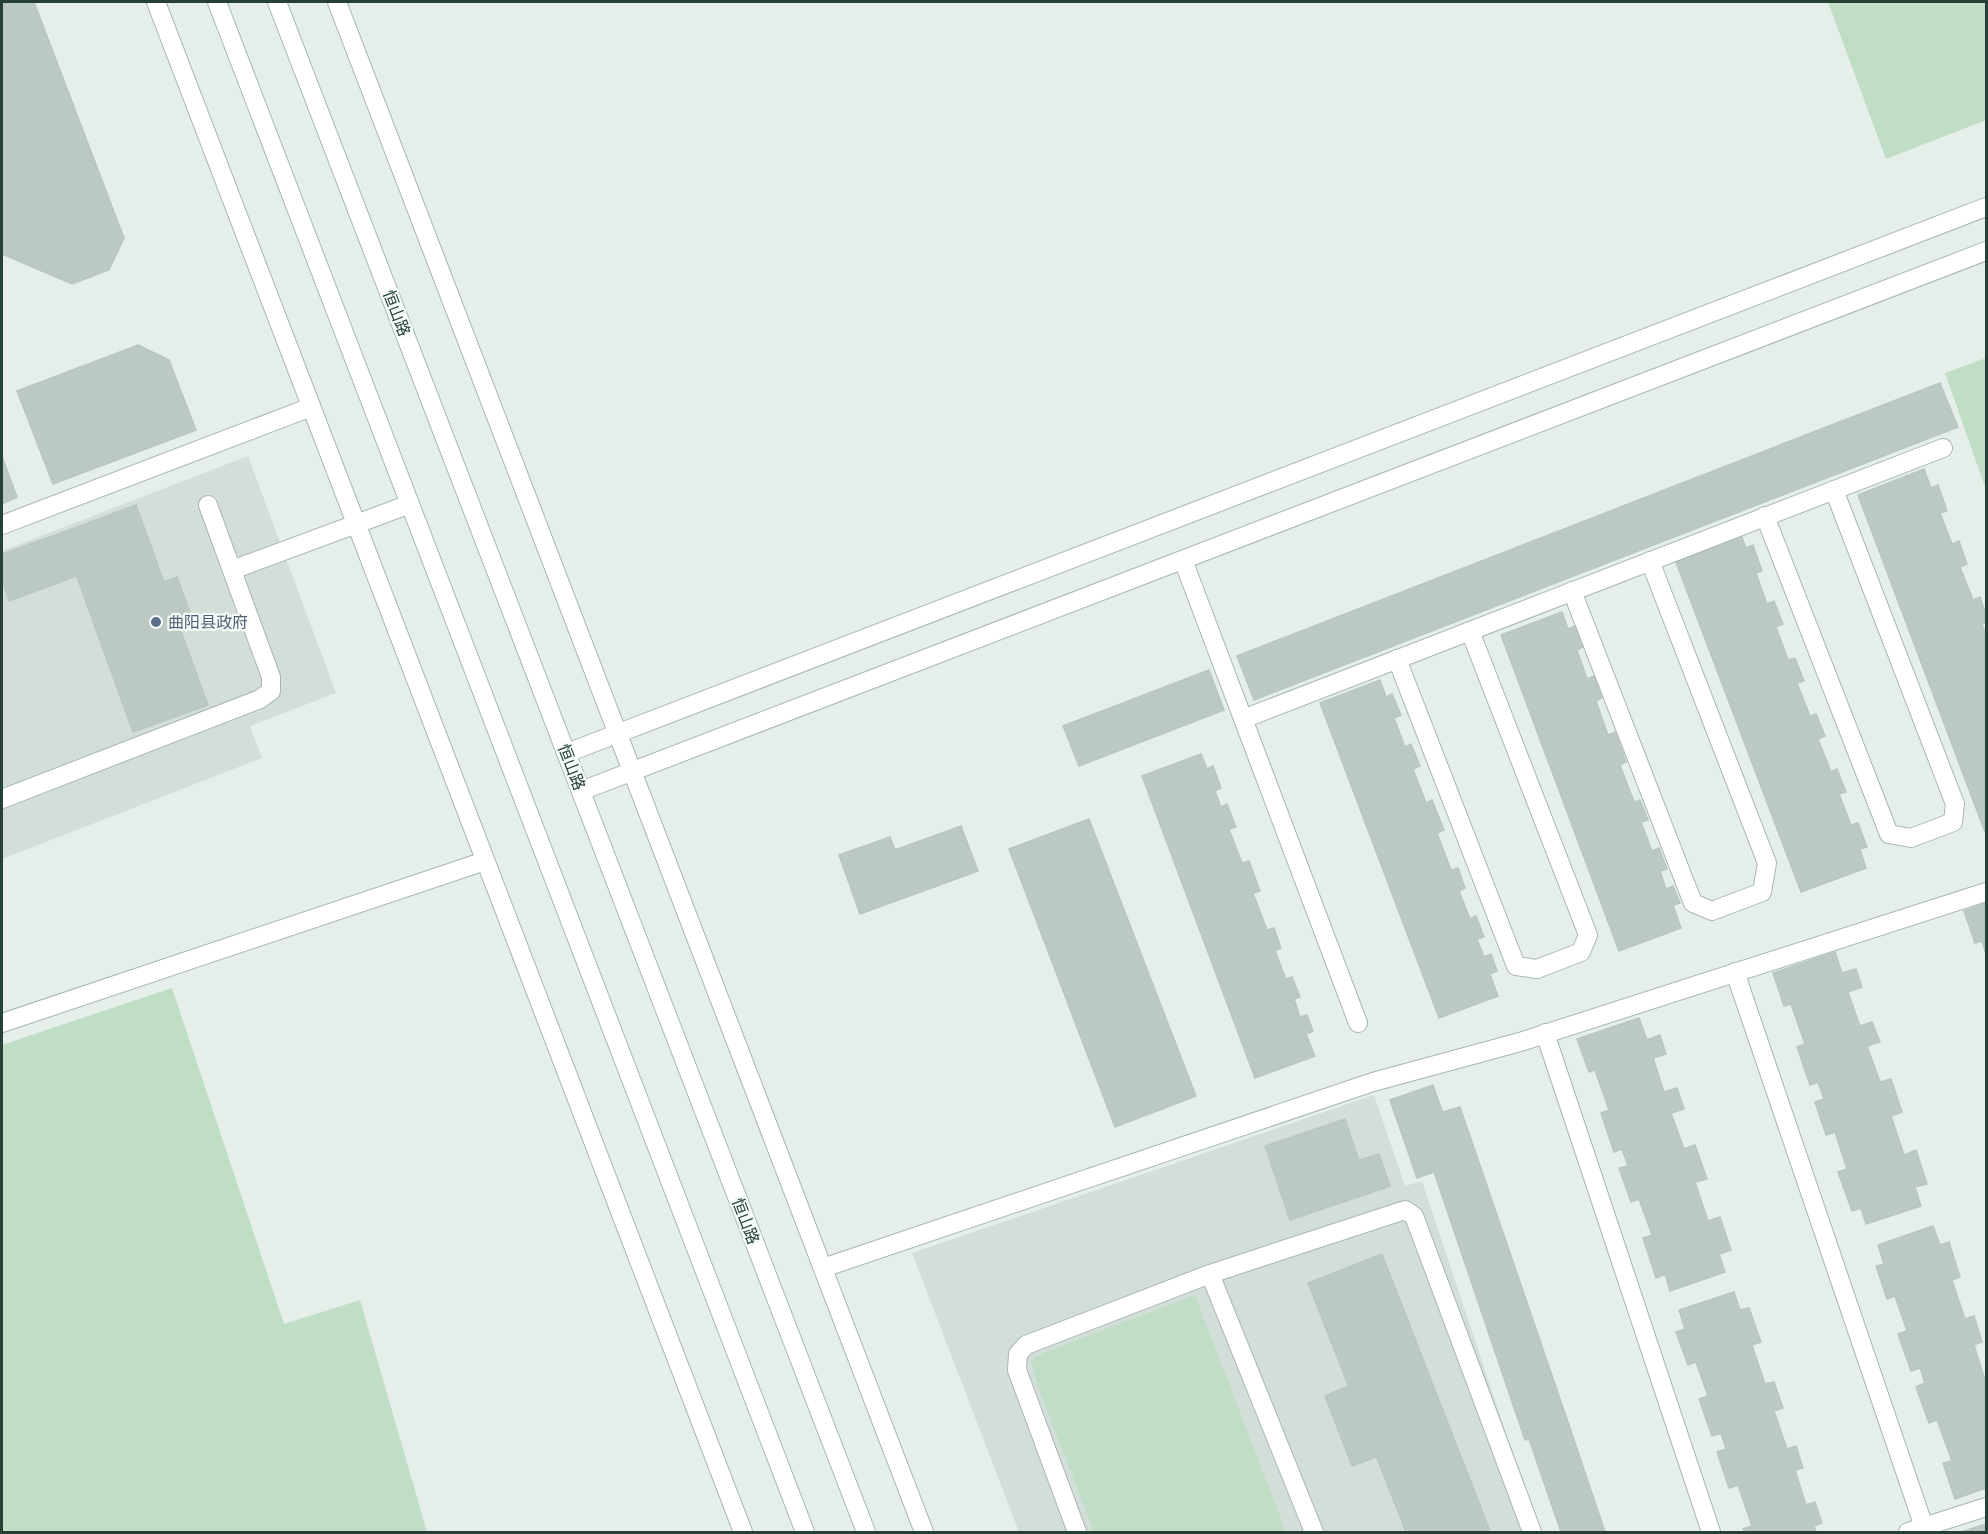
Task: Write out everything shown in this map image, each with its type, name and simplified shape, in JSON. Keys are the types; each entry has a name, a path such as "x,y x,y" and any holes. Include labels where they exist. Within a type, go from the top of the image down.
{"street":[{"path":"156,2 743,1533"},
{"path":"217,2 805,1533"},
{"name":"恒山路","path":"277,2 866,1533"},
{"path":"337,2 924,1533"},
{"path":"567,753 1986,207"},
{"path":"581,791 1986,251"},
{"path":"2,525 311,406"},
{"path":"1243,718 1943,448"},
{"path":"1765,516 1889,834 1911,838 1953,822 1955,804 1834,490"},
{"path":"232,570 410,504"},
{"path":"2,799 260,699 271,690 271,677 208,505"},
{"path":"1183,560 1358,1023"},
{"path":"1572,591 1693,903 1712,911 1762,892 1767,863 1650,561"},
{"path":"1397,659 1515,966 1536,969 1581,952 1588,935 1470,631"},
{"path":"2,1023 485,861"},
{"path":"823,1268 1373,1082 1545,1033 1986,892"},
{"path":"1736,972 1916,1530 1986,1507"},
{"path":"1545,1033 1712,1533"},
{"path":"1077,1533 1017,1370 1018,1354 1026,1345 1210,1274 1405,1210 1414,1216 1532,1533"},
{"path":"1210,1274 1314,1533"}],"shaded area":[{"name":"曲阳县政府","path":"248,456 336,693 250,726 262,758 2,859 2,551"},
{"path":"1374,1095 1405,1186 1422,1181 1539,1532 1019,1532 912,1253"}],"green space":[{"path":"1828,2 1986,2 1986,120 1886,159"},
{"path":"1986,358 1986,490 1945,373"},
{"path":"172,988 284,1324 360,1300 427,1532 2,1532 2,1045"},
{"path":"1195,1295 1286,1532 1094,1532 1037,1384 1031,1361 1041,1354"}],"building":[{"path":"2,2 34,2 124,238 109,270 72,284 2,254"},
{"path":"138,345 169,360 196,430 53,484 17,391"},
{"path":"1940,383 1958,427 1798,489 1780,445"},
{"path":"1780,445 1798,489 1254,700 1237,656"},
{"path":"2,456 17,497 2,504"},
{"path":"1924,469 1931,488 1938,485 1947,511 1940,513 1952,544 1959,541 1967,564 1960,567 1973,600 1980,597 1986,615 1986,622 1982,624 1986,635 1985,832 1858,495"},
{"path":"136,505 164,582 177,577 192,618 178,623 208,705 133,732 61,533"},
{"path":"1740,532 1746,548 1753,545 1762,571 1756,573 1767,604 1774,601 1783,624 1776,627 1788,660 1795,658 1804,681 1797,683 1810,716 1816,714 1825,736 1818,739 1831,772 1837,769 1846,792 1839,794 1851,825 1858,823 1867,847 1860,849 1866,868 1801,892 1674,557"},
{"path":"61,533 77,576 9,601 2,580 2,554"},
{"path":"1562,612 1568,629 1575,626 1583,647 1577,650 1587,679 1594,676 1602,698 1596,701 1608,735 1615,732 1626,762 1620,765 1634,802 1640,800 1648,820 1641,822 1652,851 1659,848 1667,869 1660,871 1666,889 1673,886 1680,903 1673,905 1681,928 1619,951 1501,635"},
{"path":"1209,670 1224,710 1079,766 1063,726"},
{"path":"1380,680 1386,697 1392,694 1401,715 1394,718 1405,747 1411,744 1420,766 1413,769 1426,803 1432,800 1444,830 1437,833 1451,870 1458,868 1465,888 1459,891 1470,919 1476,916 1484,937 1477,939 1484,957 1491,954 1497,971 1490,974 1498,996 1439,1018 1320,703"},
{"path":"1201,754 1207,769 1213,766 1221,788 1215,791 1221,807 1227,804 1236,827 1229,829 1242,863 1249,861 1260,891 1253,893 1267,930 1274,928 1281,948 1275,951 1286,979 1292,977 1300,997 1294,999 1300,1017 1307,1015 1313,1031 1306,1034 1315,1056 1255,1078 1142,776"},
{"path":"1089,819 1196,1096 1115,1127 1009,849"},
{"path":"961,826 978,871 860,914 839,855 890,837 895,850"},
{"path":"1986,903 1986,954 1982,941 1975,943 1964,911"},
{"path":"1835,952 1842,973 1856,969 1862,987 1848,992 1860,1026 1872,1022 1880,1042 1867,1046 1880,1082 1891,1079 1902,1112 1891,1116 1904,1155 1916,1150 1927,1184 1915,1187 1921,1206 1866,1224 1861,1208 1852,1211 1838,1172 1847,1169 1835,1132 1826,1135 1815,1102 1824,1099 1818,1082 1810,1085 1797,1047 1805,1044 1791,1004 1784,1006 1773,973"},
{"path":"1639,1018 1647,1040 1660,1035 1666,1054 1653,1058 1664,1092 1677,1088 1684,1109 1671,1113 1684,1149 1695,1145 1707,1179 1695,1182 1708,1221 1720,1217 1731,1250 1719,1254 1725,1272 1670,1291 1665,1274 1656,1278 1643,1238 1652,1235 1639,1199 1631,1202 1619,1168 1628,1166 1622,1149 1614,1152 1601,1113 1609,1110 1595,1070 1589,1072 1577,1039"},
{"path":"1433,1085 1460,1163 1417,1178 1390,1100"},
{"path":"1460,1107 1569,1425 1525,1440 1434,1172 1460,1163 1443,1112"},
{"path":"1345,1119 1370,1193 1290,1220 1265,1146"},
{"path":"1379,1154 1390,1186 1370,1193 1359,1160"},
{"path":"1933,1226 1940,1245 1949,1242 1960,1277 1952,1280 1965,1319 1974,1316 1982,1342 1974,1345 1986,1383 1986,1488 1955,1499 1943,1463 1952,1461 1937,1420 1929,1423 1916,1387 1925,1383 1920,1368 1911,1371 1898,1334 1907,1331 1895,1296 1887,1299 1876,1266 1884,1264 1878,1245"},
{"path":"1382,1254 1490,1531 1488,1532 1406,1532 1308,1283"},
{"path":"1734,1292 1740,1310 1749,1308 1761,1342 1752,1345 1765,1384 1774,1382 1783,1408 1774,1411 1787,1449 1796,1446 1803,1468 1795,1470 1806,1505 1815,1502 1822,1523 1814,1526 1816,1532 1745,1532 1743,1529 1752,1526 1738,1485 1729,1488 1717,1452 1726,1449 1721,1433 1712,1436 1699,1399 1708,1396 1696,1362 1688,1365 1676,1332 1685,1329 1679,1310"},
{"path":"1348,1386 1376,1457 1352,1466 1325,1396"},
{"path":"1569,1425 1605,1532 1561,1532 1529,1439"},
{"path":"1986,1524 1986,1532 1961,1532"}],"place":[{"name":"曲阳县政府","path":"156,622"}]}
